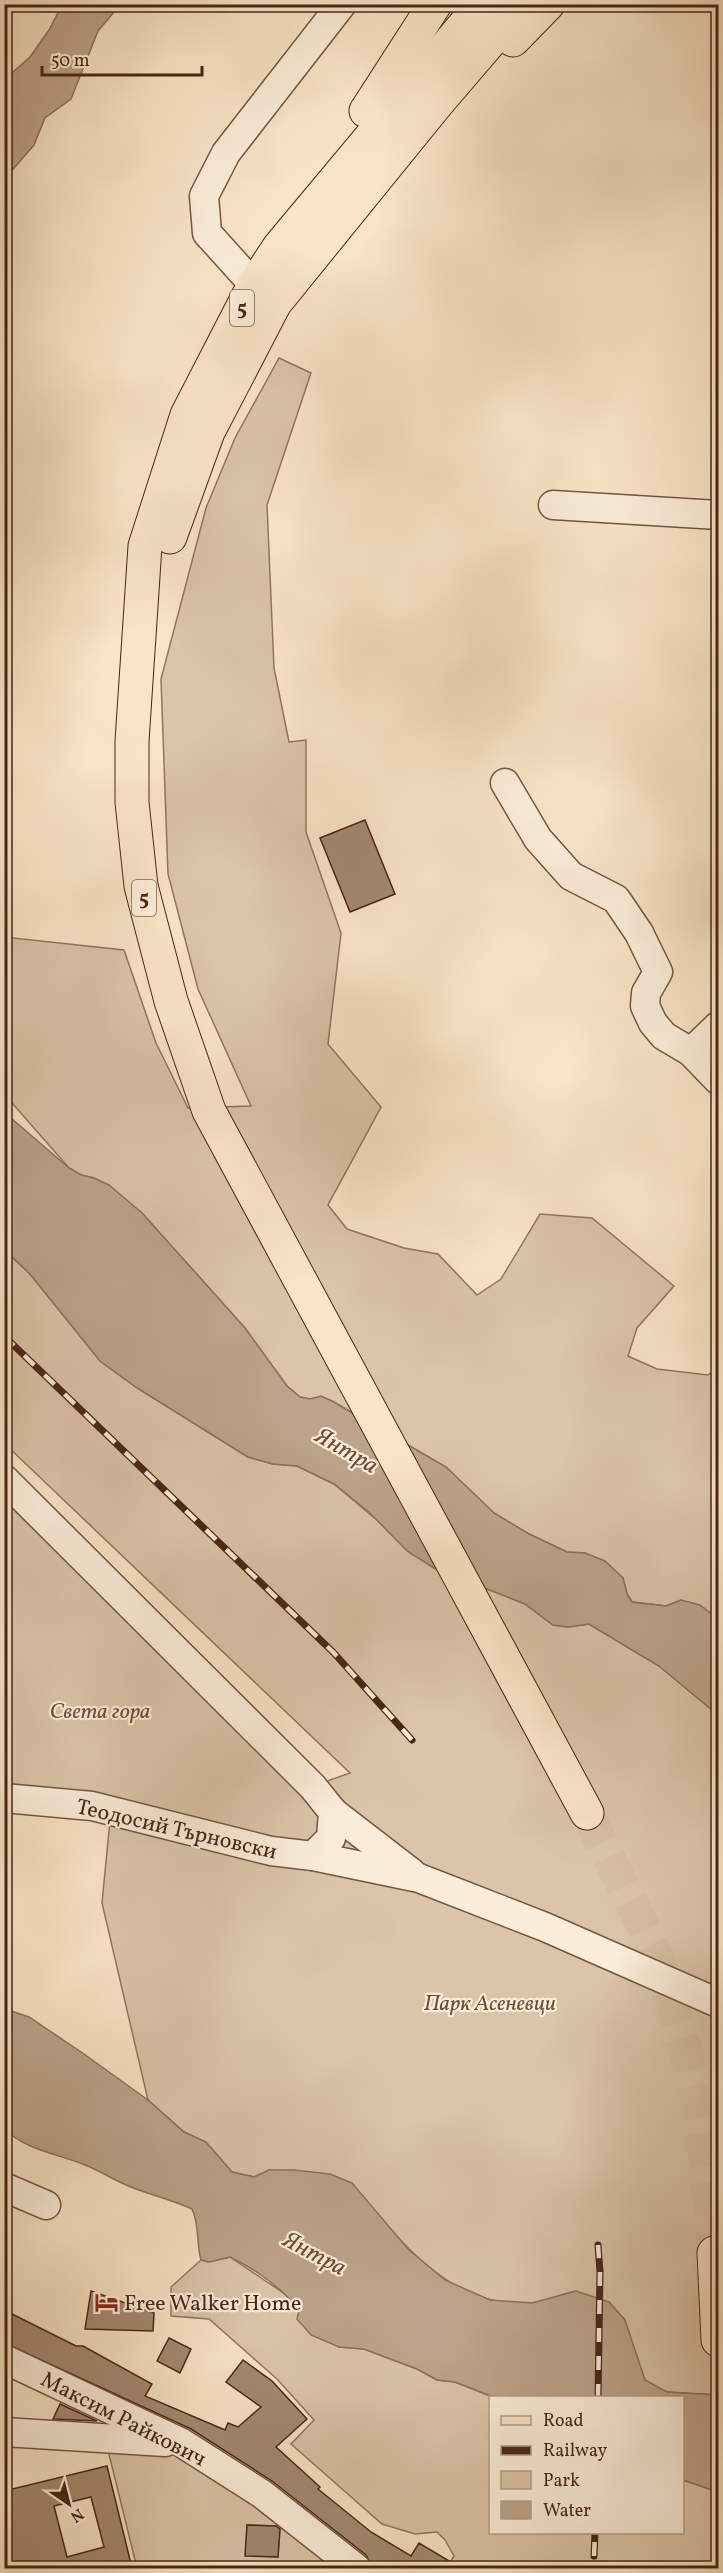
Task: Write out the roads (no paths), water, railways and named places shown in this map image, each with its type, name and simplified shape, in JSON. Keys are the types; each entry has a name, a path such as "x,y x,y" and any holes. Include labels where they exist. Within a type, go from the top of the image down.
{"main road":[{"path":"279,247 337,152 388,81 435,4"},
{"name":"5","path":"482,4 279,247 254,285 186,415 145,546 132,741 132,802 141,886 171,1001 209,1111 587,1813"},
{"name":"5","path":"137,676 170,537 208,432 275,303 434,107 522,4"},
{"path":"434,107 518,35 548,4"},
{"path":"714,2253 718,2340"}],"street":[{"path":"254,285 207,233 204,196 226,153 342,4"},
{"path":"552,505 718,515"},
{"path":"505,783 538,839 571,876 616,899 639,933 658,972 646,993 645,1006 653,1023 664,1036 692,1052 718,1080"},
{"path":"692,1052 718,1026"},
{"path":"4,1479 314,1787 333,1812 419,1878 545,1927 718,2003"},
{"name":"Теодосий Търновски","path":"4,1798 92,1806 271,1851 313,1856 419,1878"},
{"path":"313,1856 332,1838 333,1812"},
{"path":"4,2187 46,2205"},
{"name":"Максим Райкович","path":"4,2359 182,2443 262,2494 356,2568"},
{"path":"4,2432 182,2443"}],"water":[{"path":"62,5 120,5 98,31 71,99 45,118 34,145 7,176 9,220 5,227 5,79 30,57 49,30"},
{"name":"Янтра","path":"4,1112 69,1168 109,1185 142,1213 245,1328 287,1386 300,1397 310,1399 321,1396 332,1401 446,1467 494,1513 529,1534 567,1552 585,1553 605,1561 623,1578 627,1594 632,1602 666,1606 681,1600 700,1605 713,1615 718,1628 718,1715 659,1666 589,1624 568,1627 553,1625 525,1604 434,1568 407,1551 370,1513 334,1484 297,1466 273,1464 248,1457 137,1388 100,1361 30,1274 5,1250"},
{"name":"Янтра","path":"5,2009 29,2017 84,2054 148,2100 184,2132 206,2142 232,2172 254,2177 269,2170 294,2170 330,2174 352,2183 408,2249 445,2280 490,2300 532,2303 576,2291 609,2302 625,2320 645,2380 667,2392 718,2395 718,2492 684,2480 684,2396 490,2396 455,2382 437,2380 417,2369 364,2349 339,2347 311,2335 297,2319 299,2310 292,2302 268,2280 249,2267 230,2257 209,2262 201,2260 192,2209 131,2187 91,2167 33,2147 5,2130"}],"tunnel":[{"path":"587,1813 656,1953 685,2048 702,2124 714,2253"}],"railway":[{"path":"4,1336 333,1652 412,1740"},
{"path":"598,2245 600,2272 598,2396"},
{"path":"594,2556 595,2534"}],"place":[{"name":"Free Walker Home","path":"106,2302"}],"park label":[{"name":"Света гора","path":"100,1710"},
{"name":"Парк Асеневци","path":"490,2002"}]}
